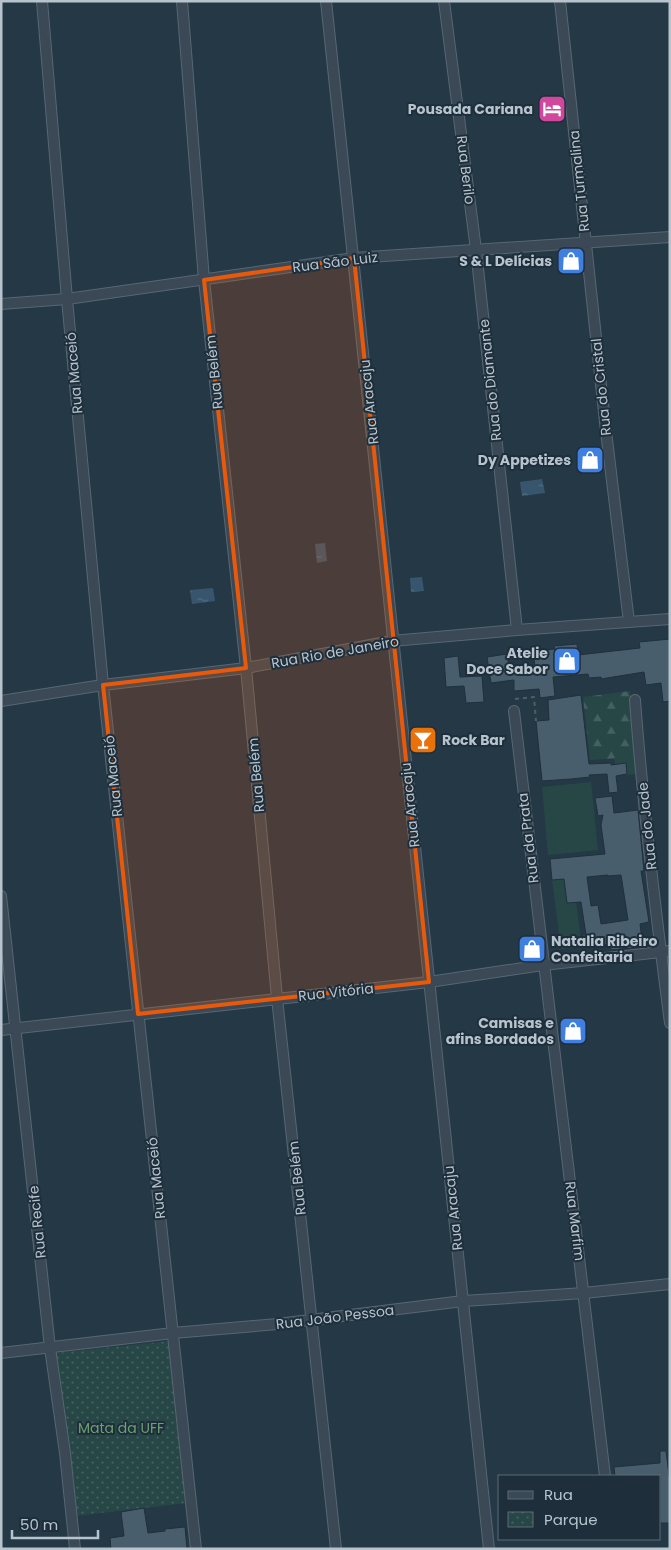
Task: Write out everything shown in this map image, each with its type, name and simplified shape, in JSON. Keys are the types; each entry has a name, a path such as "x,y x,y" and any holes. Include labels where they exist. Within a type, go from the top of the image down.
{"street":[{"name":"Rua Maceió","path":"42,1 67,299 103,685 196,1549"},
{"name":"Rua Belém","path":"182,1 204,280 246,668 277,998 336,1549"},
{"name":"Rua Aracaju","path":"326,1 489,1549"},
{"name":"Rua Berilo","path":"444,1 476,250"},
{"name":"Rua Turmalina","path":"560,1 586,242"},
{"name":"Rua São Luiz","path":"1,304 67,299 354,258 670,237"},
{"name":"Rua do Cristal","path":"586,242 628,622"},
{"name":"Rua do Diamante","path":"476,250 517,630"},
{"name":"Rua Rio de Janeiro","path":"1,701 103,685 246,668 392,641 670,619"},
{"name":"Rua do Jade","path":"636,700 639,755 665,952 670,1023"},
{"name":"Rua da Prata","path":"514,711 543,965"},
{"name":"Rua Recife","path":"1,896 17,1028 50,1348 65,1453 75,1549"},
{"name":"Rua Vitória","path":"1,1030 429,982 543,965 665,952"},
{"name":"Rua Marfim","path":"543,965 605,1475"},
{"name":"Rua João Pessoa","path":"1,1353 464,1301 584,1293 670,1284"}],"path":[{"path":"514,711 512,700 534,696 536,721"}],"highlighted area":[{"path":"354,258 429,982 138,1014 103,685 246,668 204,280"}],"green space":[{"path":"630,691 638,757 590,760 583,697"},
{"path":"637,756 639,774 627,775 625,763 615,764 614,758"},
{"path":"591,782 598,850 548,855 542,787"},
{"path":"564,878 576,902 582,947 561,949 552,880"},
{"name":"Mata da UFF","path":"169,1341 187,1503 74,1516 56,1353"}],"water":[{"path":"542,479 545,493 522,496 520,482"},
{"path":"325,543 327,561 317,563 315,544"},
{"path":"422,577 424,591 411,592 410,578"},
{"path":"213,588 215,601 192,604 190,590"}],"building":[{"name":"Pousada Cariana","path":"545,103 559,103 560,115 545,116"},
{"name":"Dy Appetizes","path":"598,450 601,466 581,470 578,453"},
{"path":"670,639 670,701 663,702 661,683 646,685 644,672 601,679 601,677 589,678 588,674 553,677 555,696 540,698 539,689 514,691 514,680 491,683 487,657 507,654 509,669 535,667 533,651 555,649 554,646 577,644 578,655 640,648 639,642"},
{"path":"458,656 460,677 482,676 484,702 466,703 464,686 446,687 444,658"},
{"path":"581,695 589,764 611,763 611,765 626,763 627,774 616,776 618,792 609,793 607,774 542,781 536,721 549,720 548,700"},
{"path":"612,796 614,813 638,810 644,871 641,871 649,922 640,924 643,947 611,950 610,944 584,947 582,935 586,935 581,902 567,903 564,879 552,880 550,859 605,854 601,825 603,815 598,816 595,798","holes":["621,875 628,920 601,924 598,905 591,906 587,877"]},
{"path":"660,1451 666,1451 670,1483 670,1523 661,1523 661,1475 615,1475 614,1467 660,1463"},
{"path":"144,1508 148,1533 185,1527 187,1549 111,1549 110,1538 124,1536 121,1512"}],"place":[{"name":"Pousada Cariana","path":"552,109"},
{"name":"S & L Delícias","path":"571,261"},
{"name":"Dy Appetizes","path":"590,460"},
{"name":"Atelie Doce Sabor","path":"567,661"},
{"name":"Rock Bar","path":"423,740"},
{"name":"Natalia Ribeiro Confeitaria","path":"532,949"},
{"name":"Camisas e afins Bordados","path":"573,1031"}]}
